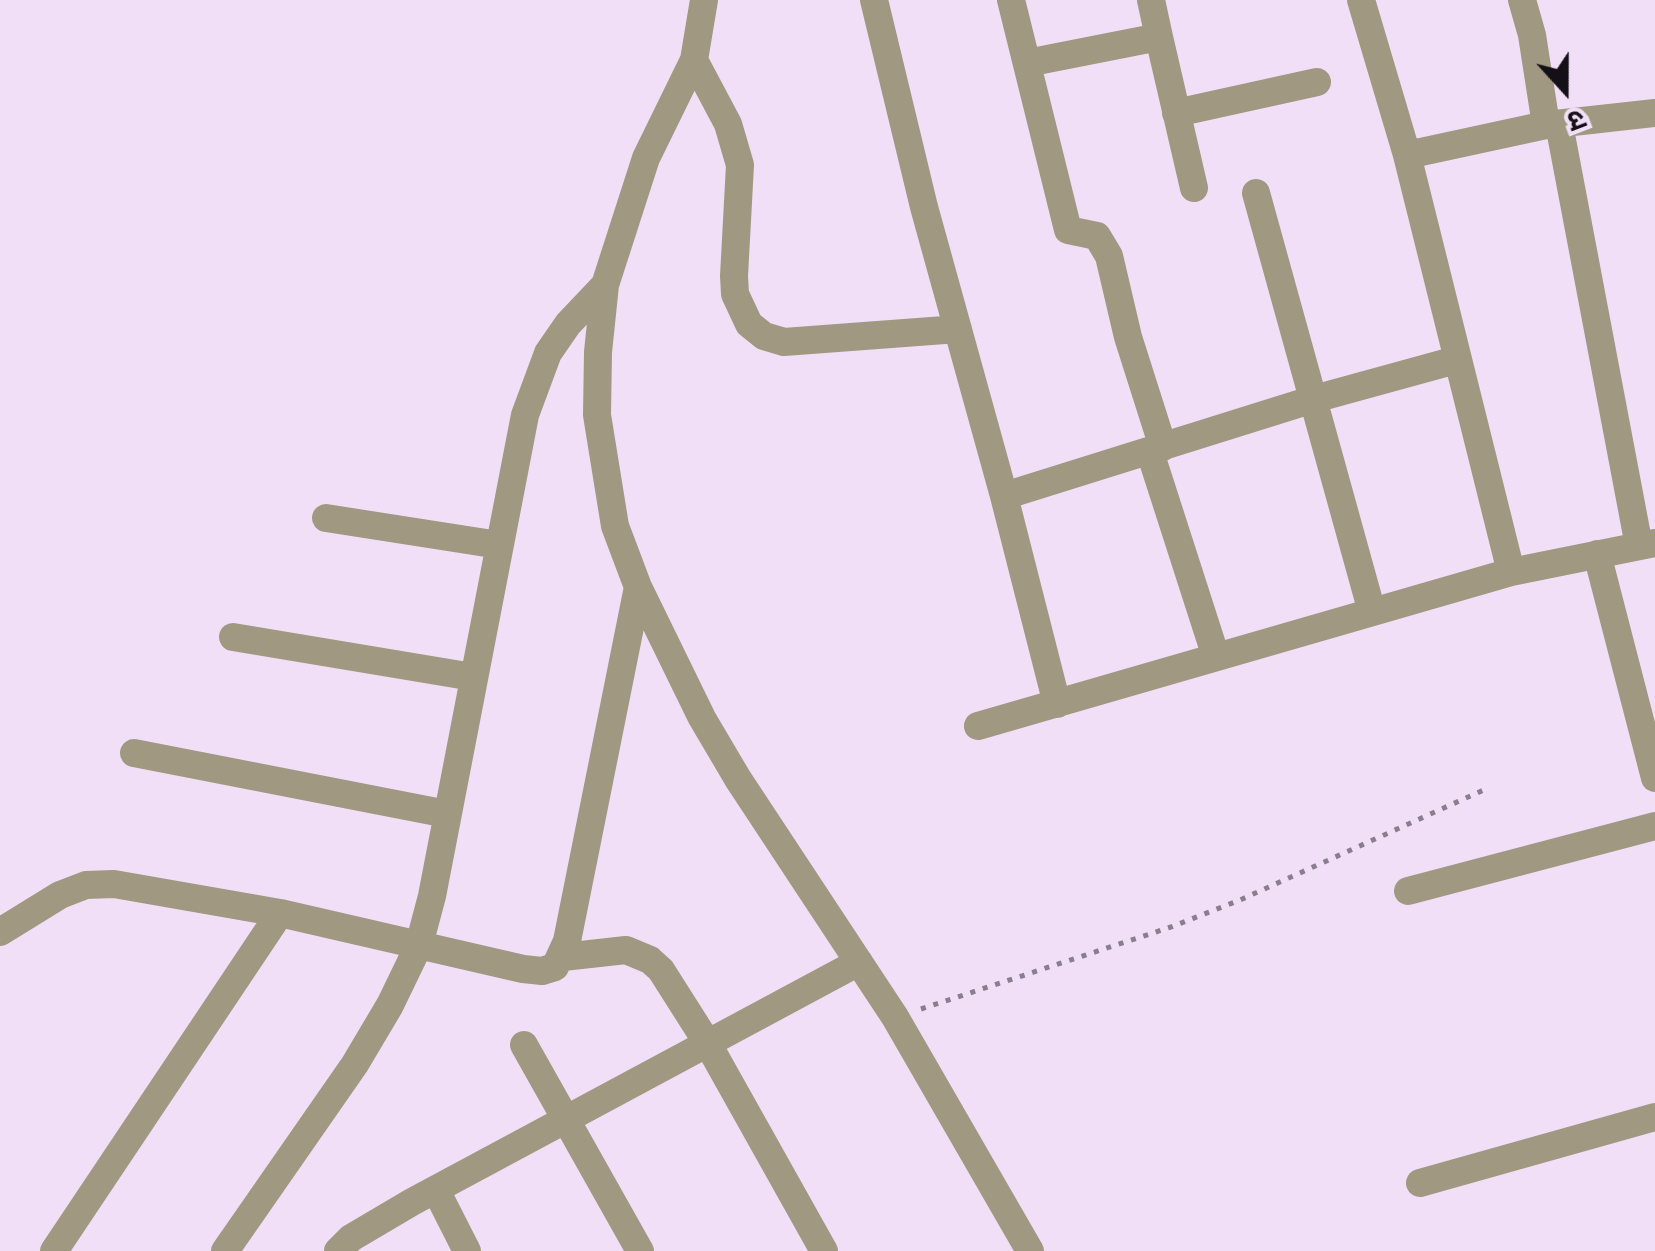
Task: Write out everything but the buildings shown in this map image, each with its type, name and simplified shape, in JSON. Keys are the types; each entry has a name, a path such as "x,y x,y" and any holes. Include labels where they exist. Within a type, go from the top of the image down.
{"street":[{"path":"704,0 694,60 646,158 605,285 597,414 615,526 638,586 711,734 895,1018 1030,1251"},
{"path":"874,0 924,207 1057,704"},
{"path":"1011,0 1068,230 1097,236 1110,256 1156,450 1216,657"},
{"path":"1151,0 1194,188"},
{"path":"1361,0 1407,155 1511,572"},
{"path":"978,726 1511,572 1647,544 1524,0"},
{"path":"1027,63 1159,37"},
{"path":"694,60 728,124 740,164 735,294 749,324 764,336 784,342 958,329"},
{"path":"1176,114 1317,82"},
{"path":"1407,155 1553,125 1655,112"},
{"path":"1256,194 1372,612"},
{"path":"225,1251 354,1064 390,1005 418,945 432,896 525,414 548,352 605,285"},
{"path":"1004,496 1314,399 1456,360"},
{"path":"326,518 500,545"},
{"path":"1597,554 1655,778"},
{"path":"0,932 60,895 86,885 148,888 542,971 555,967 563,956 638,586"},
{"path":"233,638 473,676"},
{"path":"134,753 447,814"},
{"path":"1408,891 1655,826"},
{"path":"54,1251 280,913"},
{"path":"563,956 614,949 650,960 672,985 708,1044 824,1251"},
{"path":"338,1251 351,1238 436,1190 858,962"},
{"path":"524,1045 640,1251"},
{"path":"1420,1184 1655,1117"},
{"path":"436,1190 468,1251"}],"path":[{"path":"895,1018 1171,928 1488,788"}]}
